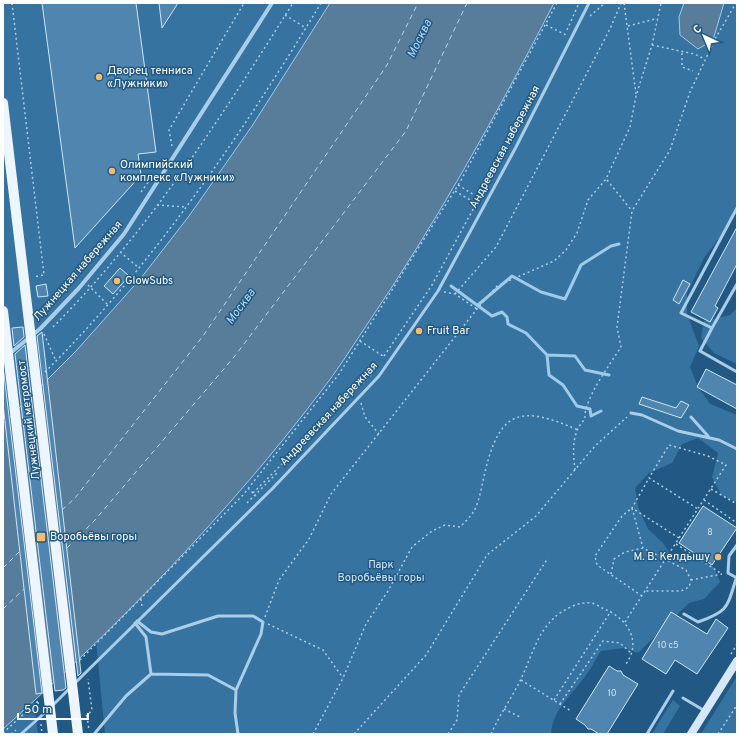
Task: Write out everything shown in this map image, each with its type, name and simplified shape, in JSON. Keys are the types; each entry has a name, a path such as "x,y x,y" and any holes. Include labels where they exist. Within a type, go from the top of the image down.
{"main road":[{"name":"Лужнецкий метромост","path":"3,103 78,734"},
{"name":"Лужнецкий метромост","path":"3,311 53,734"},
{"path":"691,734 737,660"}],"street":[{"name":"Лужнецкая набережная","path":"3,359 41,328 114,246 143,205 272,3"}],"lane":[{"name":"Андреевская набережная","path":"21,734 273,488 379,376 438,290 516,147 589,3"},
{"path":"712,328 681,313 737,208"},
{"path":"737,284 700,351 737,372"},
{"path":"631,413 642,415 678,431 708,436 737,449"},
{"path":"691,417 708,436"},
{"path":"684,614 698,622 718,614 727,607 736,578 728,573 729,556 737,545"},
{"path":"136,622 151,632 162,634 218,616 253,616 263,622 261,634 236,690 235,713 238,734"},
{"path":"136,622 146,637 151,674"},
{"path":"95,733 126,696 151,674 208,675 236,690"},
{"path":"647,734 673,691"},
{"path":"683,698 705,711"}],"path":[{"path":"12,3 44,275 33,277 34,283"},
{"path":"169,151 173,145 169,130 244,3"},
{"path":"186,206 158,205 190,162 293,3"},
{"path":"40,377 108,305 139,268 186,206 269,86 321,3"},
{"path":"116,625 248,488 338,374 455,191 557,3"},
{"path":"563,41 579,3"},
{"path":"589,16 605,3"},
{"path":"455,294 496,247 610,29 621,3"},
{"path":"624,3 636,96"},
{"path":"343,678 322,650 263,622 279,580 309,539 331,494 497,286 554,261 566,250 577,233 588,200 606,179 630,127 636,96 652,45 656,19 661,3"},
{"path":"575,470 572,445 580,424 585,419 584,413 590,400 621,346 617,327 632,211 670,150 690,92 705,59 736,3"},
{"path":"286,15 306,28"},
{"path":"628,26 656,19"},
{"path":"546,25 566,35"},
{"path":"652,45 682,53 694,54 705,59"},
{"path":"682,53 682,67 693,71"},
{"path":"381,361 432,285 531,102"},
{"path":"472,219 530,110"},
{"path":"606,179 632,211"},
{"path":"141,192 149,180"},
{"path":"458,185 479,198"},
{"path":"455,191 476,204"},
{"path":"457,246 468,226"},
{"path":"114,246 139,268"},
{"path":"435,287 439,280"},
{"path":"84,281 108,305"},
{"path":"438,290 455,294 478,309"},
{"path":"41,328 56,361"},
{"path":"387,358 404,332"},
{"path":"360,341 384,356"},
{"path":"248,488 253,493 374,371"},
{"path":"245,506 377,373"},
{"path":"356,400 361,404 365,417 379,434"},
{"path":"354,734 426,655 487,555 536,516 595,446 631,413"},
{"path":"313,734 343,678 366,624 388,590 412,547 432,531 445,525 460,527 474,510 491,448 509,420 524,414 554,419 578,430"},
{"path":"625,622 646,591 726,465 708,456 669,445 632,508 622,516 595,556 597,565 642,596"},
{"path":"649,478 698,509"},
{"path":"711,488 737,504"},
{"path":"704,500 737,523"},
{"path":"632,508 679,538"},
{"path":"632,508 643,548"},
{"path":"676,544 719,572 728,573"},
{"path":"610,574 614,559 625,552 643,548 666,558 686,570 691,580 689,588 681,591 646,591"},
{"path":"448,734 457,720 459,695 548,558"},
{"path":"691,580 728,573"},
{"path":"141,599 143,609 148,604"},
{"path":"491,734 504,708 521,680 540,635 555,617 574,606 590,603 611,611 625,622 634,642 632,654 626,664"},
{"path":"554,700 611,611"},
{"path":"560,704 603,641 620,643 632,654"},
{"path":"87,716 92,710 88,680"},
{"path":"521,680 571,711"},
{"path":"3,733 38,701"},
{"path":"718,734 737,705"},
{"path":"504,708 520,717"},
{"path":"83,711 87,716 90,734 95,733"}],"green space":[{"name":"Олимпийский комплекс «Лужники»","path":"3,3 330,3 252,126 189,216 141,278 76,351 3,424"},
{"name":"Парк Воробьёвы горы","path":"554,3 737,3 737,206 723,233 704,258 687,293 687,314 699,346 690,367 698,387 710,404 737,415 737,502 722,496 712,477 718,453 698,438 682,444 672,463 649,473 635,488 638,507 648,529 663,543 673,558 693,556 714,567 720,582 704,599 689,603 638,653 624,648 601,651 588,672 559,710 555,717 551,734 105,734 96,641 156,582 214,520 296,424 328,383 393,286 442,207 511,86"},
{"path":"737,308 737,364 714,353 701,338 704,321 730,315"},
{"path":"737,676 737,734 701,734"},
{"path":"673,700 680,706 663,734 652,734 667,708"},
{"path":"34,701 38,734 3,734 3,729"}],"water":[{"name":"Москва","path":"330,3 554,3 510,87 440,210 390,290 328,383 249,481 210,525 130,609 3,729 3,424 76,351 141,278 189,216 252,126"},
{"path":"684,3 724,3 713,40 698,49 680,35 679,17"}],"building":[{"name":"Дворец тенниса «Лужники»","path":"42,3 136,3 156,152 138,154 141,175 75,248"},
{"path":"159,3 178,3 162,28"},
{"path":"737,227 737,264 715,306 718,308 710,322 691,312"},
{"name":"GlowSubs","path":"120,268 129,276 113,294 104,286"},
{"path":"683,280 690,284 679,304 673,300"},
{"path":"46,284 48,296 38,297 36,286"},
{"path":"23,327 24,337 14,346 12,328"},
{"path":"42,332 81,673 78,676 37,336"},
{"path":"25,345 66,688 55,691 15,354"},
{"path":"3,366 42,693 36,694 3,404"},
{"path":"706,369 737,385 737,409 697,387"},
{"path":"642,397 676,408 681,401 689,405 681,418 639,404"},
{"path":"703,506 737,528 712,565 679,543"},
{"path":"671,612 707,634 716,619 728,628 697,674 675,660 666,674 642,659"},
{"path":"609,666 617,671 621,671 623,675 638,684 607,734 599,734 591,729 588,729 576,719"}],"waterway":[{"path":"478,305 512,276 541,292 565,299 581,265 611,246 619,244"},
{"path":"451,286 492,316 502,312 507,317 508,324 526,333 547,355 575,356 585,370 609,375"},
{"path":"547,355 549,375 563,385 577,406 590,409 591,416 601,411"}],"ferry route":[{"path":"62,510 75,498 203,336 387,65 418,3"},
{"path":"67,548 95,520 234,357 406,131 467,3"},
{"path":"3,568 19,552"},
{"path":"3,609 24,589"}],"place":[{"name":"Дворец тенниса «Лужники»","path":"99,77"},
{"name":"Олимпийский комплекс «Лужники»","path":"112,171"},
{"name":"GlowSubs","path":"117,281"},
{"name":"Fruit Bar","path":"419,331"},
{"name":"Воробьёвы горы","path":"41,537"},
{"name":"М. В. Келдышу","path":"718,557"}]}
